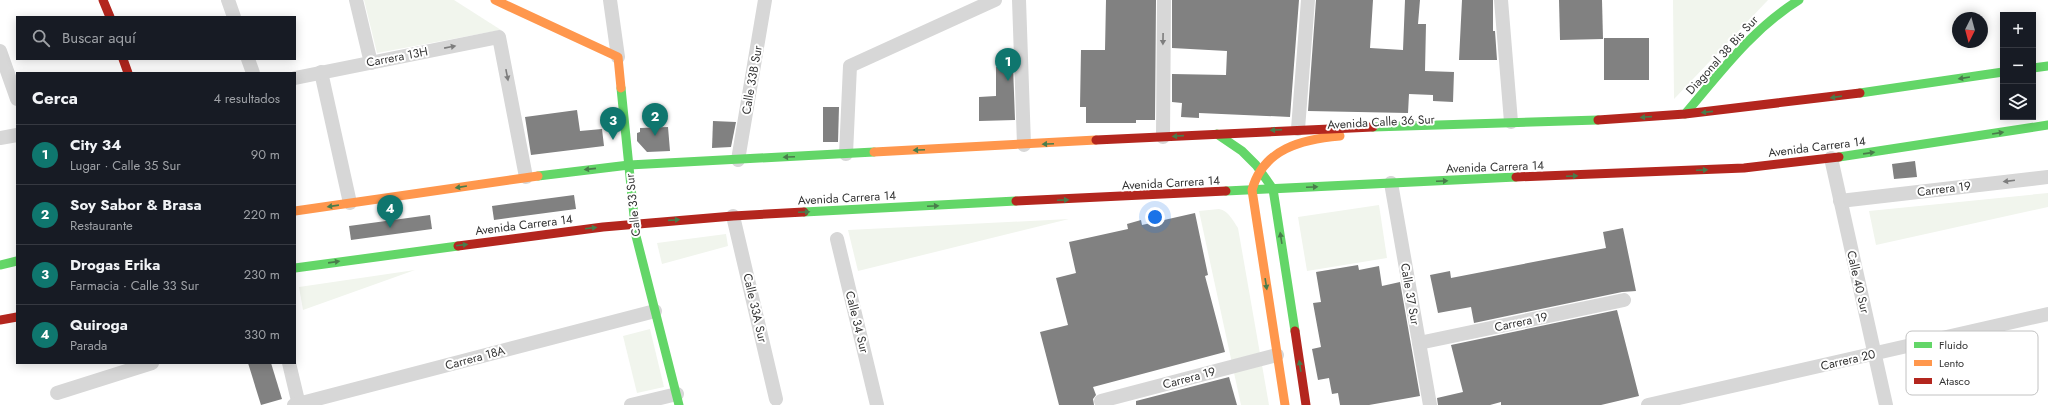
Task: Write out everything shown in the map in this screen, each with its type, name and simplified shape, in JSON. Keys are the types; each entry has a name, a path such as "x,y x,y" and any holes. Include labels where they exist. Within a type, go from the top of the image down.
{"main road":[{"path":"103,0 110,16"},
{"path":"495,0 618,57"},
{"name":"Diagonal 38 Bis Sur","path":"1685,114 1761,28 1777,14 1799,0"},
{"name":"Calle 33 Sur","path":"618,57 636,236 678,400"},
{"path":"123,60 128,72"},
{"path":"2036,68 2048,66"},
{"path":"296,211 526,177 629,165 1024,145 1298,129 1615,119 1685,114 1826,98 2000,72"},
{"name":"Avenida Calle 36 Sur","path":"1285,405 1252,190 1256,174 1260,168 1280,151 1319,138 1449,130 1511,122"},
{"name":"Avenida Carrera 14","path":"296,268 635,224 733,216 1392,183 1718,170 1831,158 2048,125"},
{"path":"1217,134 1245,153 1260,168 1273,189 1306,405"},
{"path":"0,264 16,261"},
{"path":"0,320 16,317"}],"street":[{"path":"228,0 234,16"},
{"path":"356,0 371,63"},
{"name":"Calle 33 Sur","path":"610,0 618,57"},
{"name":"Calle 33B Sur","path":"738,160 765,0"},
{"path":"1019,0 1024,145"},
{"path":"1162,137 1164,0"},
{"path":"1298,129 1308,0"},
{"path":"1501,0 1511,122"},
{"path":"846,154 850,66 994,1"},
{"name":"Carrera 13H","path":"296,78 499,37 526,177"},
{"path":"0,51 16,96"},
{"path":"248,60 253,72"},
{"path":"321,72 350,203"},
{"path":"0,138 16,135"},
{"name":"Calle 40 Sur","path":"1831,158 1886,405"},
{"name":"Carrera 19","path":"1840,201 2048,177"},
{"name":"Calle 37 Sur","path":"1392,183 1430,405"},
{"name":"Calle 33A Sur","path":"733,216 776,399"},
{"name":"Calle 34 Sur","path":"837,239 877,405"},
{"name":"Carrera 19","path":"1419,343 1624,300"},
{"name":"Carrera 18A","path":"297,405 655,311"},
{"name":"Carrera 20","path":"1974,331 2048,314"},
{"name":"Carrera 20","path":"1648,405 1906,347"},
{"name":"Carrera 19","path":"1101,401 1277,355"},
{"path":"56,392 149,364"},
{"path":"289,364 297,405"},
{"path":"631,405 678,400"}],"shaded area":[{"path":"364,0 454,0 501,30 377,53"},
{"path":"1673,0 1768,0 1674,99"},
{"path":"2048,193 2048,207 1876,245 1869,211"},
{"path":"1379,205 1387,258 1307,271 1298,217"},
{"path":"1219,209 1228,214 1238,228 1269,405 1241,405 1199,211"},
{"path":"1069,219 858,271 848,230"},
{"path":"726,234 728,246 662,264 657,243"},
{"path":"415,270 303,310 299,287"},
{"path":"650,329 664,387 637,393 623,336"}],"building":[{"path":"1106,0 1156,0 1155,120 1136,120 1136,123 1086,123 1086,107 1080,107 1081,50 1105,50"},
{"path":"1172,0 1299,0 1290,117 1199,113 1199,118 1181,117 1182,103 1172,102 1172,74 1226,75 1227,51 1172,48"},
{"path":"1316,0 1373,0 1370,48 1403,50 1405,0 1420,0 1418,24 1426,24 1425,71 1454,72 1453,102 1433,101 1433,95 1409,94 1408,113 1308,111"},
{"path":"1462,0 1493,0 1493,31 1495,31 1497,60 1459,60"},
{"path":"1559,0 1602,0 1603,39 1560,40"},
{"path":"1604,38 1649,38 1649,80 1604,80"},
{"path":"1013,66 1015,120 979,121 979,97 996,96 996,67"},
{"path":"823,107 839,107 838,142 823,142"},
{"path":"577,110 580,131 602,129 604,146 531,155 525,117"},
{"path":"713,121 736,122 731,147 712,148"},
{"path":"668,127 670,151 647,152 637,141 637,133 640,132 640,128"},
{"path":"1915,161 1917,177 1894,179 1892,164"},
{"path":"574,195 576,209 494,220 492,206"},
{"path":"1195,213 1208,275 1205,276 1225,352 1093,387 1096,395 1093,399 1094,405 1059,405 1040,332 1068,325 1056,278 1076,273 1069,242 1128,229 1127,224 1141,220 1142,225"},
{"path":"430,215 432,229 351,240 349,226"},
{"path":"1623,228 1636,291 1622,292 1474,323 1471,307 1438,313 1430,275 1450,271 1451,278 1606,248 1603,232"},
{"path":"1358,265 1359,270 1379,266 1382,286 1400,282 1420,396 1369,405 1340,405 1338,393 1332,394 1329,378 1318,380 1312,349 1321,347 1313,303 1321,302 1316,272"},
{"path":"1617,310 1639,396 1601,405 1501,405 1501,402 1490,405 1438,405 1437,398 1463,392 1451,345"},
{"path":"248,364 271,364 282,399 261,405"},
{"path":"1229,377 1237,405 1136,405 1136,401"}],"traffic: fast":[{"path":"1685,114 1738,52 1766,24 1799,0"},
{"path":"2036,68 2048,66"},
{"path":"1860,93 2000,72"},
{"path":"621,88 636,236 679,405"},
{"path":"1373,127 1598,120"},
{"path":"1839,157 2048,125"},
{"path":"1217,134 1242,151 1256,165 1273,189 1295,331"},
{"path":"538,176 629,165 874,152"},
{"path":"1226,191 1516,177"},
{"path":"804,212 1016,201"},
{"path":"296,268 458,246"},
{"path":"0,265 16,261"}],"traffic: slow":[{"path":"495,0 618,57 621,88"},
{"path":"1285,405 1252,190 1257,176 1265,165 1286,149 1312,140 1340,136"},
{"path":"874,152 1096,140"},
{"path":"296,211 538,176"}],"traffic: jam":[{"path":"103,0 110,16"},
{"path":"123,60 128,72"},
{"path":"1598,120 1685,114 1860,93"},
{"path":"1096,140 1373,127"},
{"path":"1516,177 1744,168 1839,157"},
{"path":"1016,201 1226,191"},
{"path":"458,246 603,227 733,216 804,212"},
{"path":"0,320 16,317"},
{"path":"1295,331 1306,405"}],"place":[{"name":"City 34","path":"1008,81"},
{"name":"Soy Sabor & Brasa","path":"655,136"},
{"name":"Drogas Erika","path":"613,140"},
{"name":"Quiroga","path":"390,228"}]}
